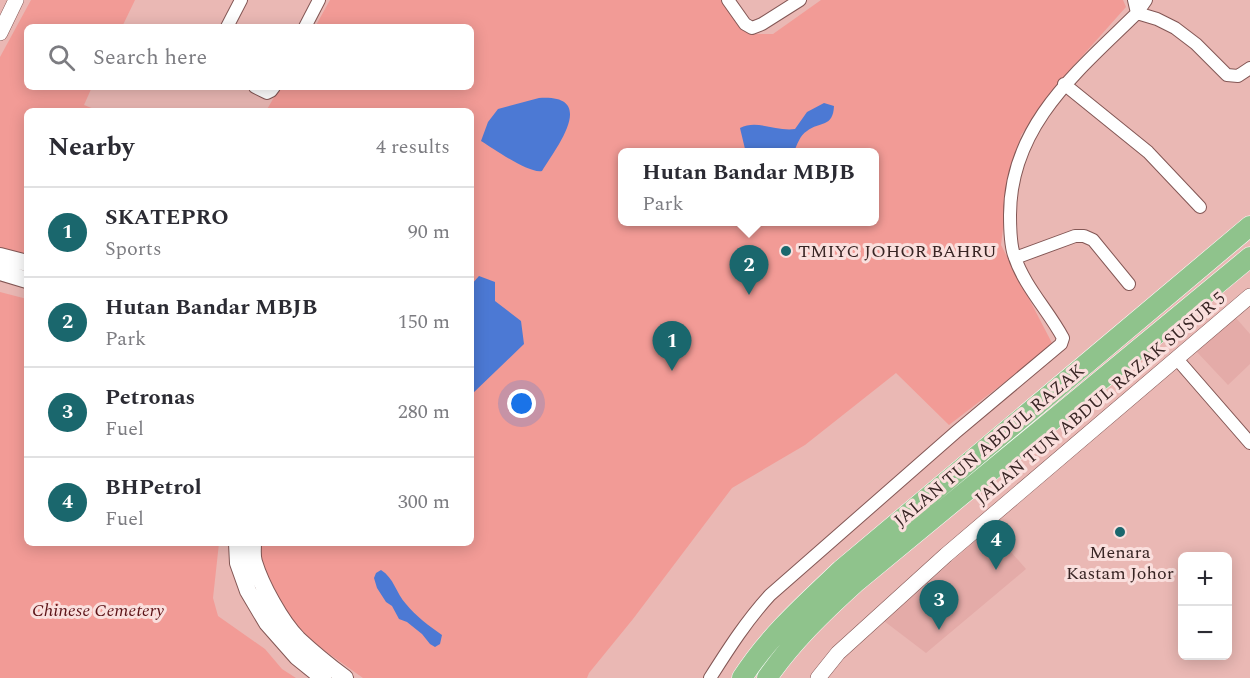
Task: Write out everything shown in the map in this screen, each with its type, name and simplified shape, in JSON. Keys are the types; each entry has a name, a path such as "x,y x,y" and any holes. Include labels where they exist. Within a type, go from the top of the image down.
{"highway":[{"name":"JALAN TUN ABDUL RAZAK","path":"742,678 751,663 777,632 841,570 1250,226"},
{"name":"JALAN TUN ABDUL RAZAK","path":"767,678 794,642 855,583 1250,257"}],"main road":[{"path":"0,256 24,262"},
{"path":"0,272 24,279"},
{"path":"237,546 238,563 248,591 267,623 297,657 323,678"},
{"path":"253,546 254,560 266,591 287,627 345,678"}],"street":[{"path":"0,33 16,0"},
{"path":"229,24 241,0"},
{"path":"307,24 319,0"},
{"path":"728,0 745,24 753,28 800,0"},
{"path":"1134,0 1137,13"},
{"path":"710,678 735,638 770,594 1061,344 1063,338 1020,271 1012,249 1010,202 1016,167 1031,131 1064,84 1137,13 1146,0"},
{"path":"1137,13 1175,28 1196,44 1227,75 1238,76 1250,68"},
{"path":"1064,84 1148,152 1200,207"},
{"path":"1015,258 1075,236 1084,236 1093,240 1129,284"},
{"name":"JALAN TUN ABDUL RAZAK SUSUR 5","path":"818,678 838,653 946,555 1250,296"},
{"path":"1177,359 1250,442"}],"shaded area":[{"path":"1236,318 1250,334 1250,364 1228,385 1196,351"},
{"path":"990,528 1026,569 926,653 884,621"}],"green space":[{"path":"31,0 135,0 123,24 24,24 24,90 91,90 84,105 92,108 24,108 24,257 0,250 0,57"},
{"path":"330,0 724,0 751,34 773,34 821,0 1123,0 1126,7 1068,72 1021,135 1008,188 1001,245 1053,345 949,425 896,373 805,445 732,488 587,678 363,678 290,626 263,575 260,546 474,546 474,108 268,108 278,90 474,90 474,24 317,24"},
{"name":"Chinese Cemetery","path":"0,292 24,298 24,546 219,546 213,598 218,616 265,649 282,669 296,678 0,678"}],"water":[{"path":"539,98 557,99 567,104 570,113 563,137 556,149 542,171 536,171 520,165 481,141 488,122 498,109"},
{"path":"824,103 834,106 831,118 805,133 796,148 745,148 740,128 760,125 795,129 807,112"},
{"path":"479,276 495,282 495,301 521,321 524,344 474,392 474,282"},
{"path":"381,570 389,577 410,608 442,635 440,644 435,647 430,644 422,634 407,622 399,619 392,606 386,602 377,588 374,578"}],"place":[{"name":"TMIYC JOHOR BAHRU","path":"786,251"},
{"name":"Hutan Bandar MBJB","path":"749,295"},
{"name":"SKATEPRO","path":"672,371"},
{"name":"Menara Kastam Johor","path":"1120,532"},
{"name":"BHPetrol","path":"996,570"},
{"name":"Petronas","path":"939,630"}]}
